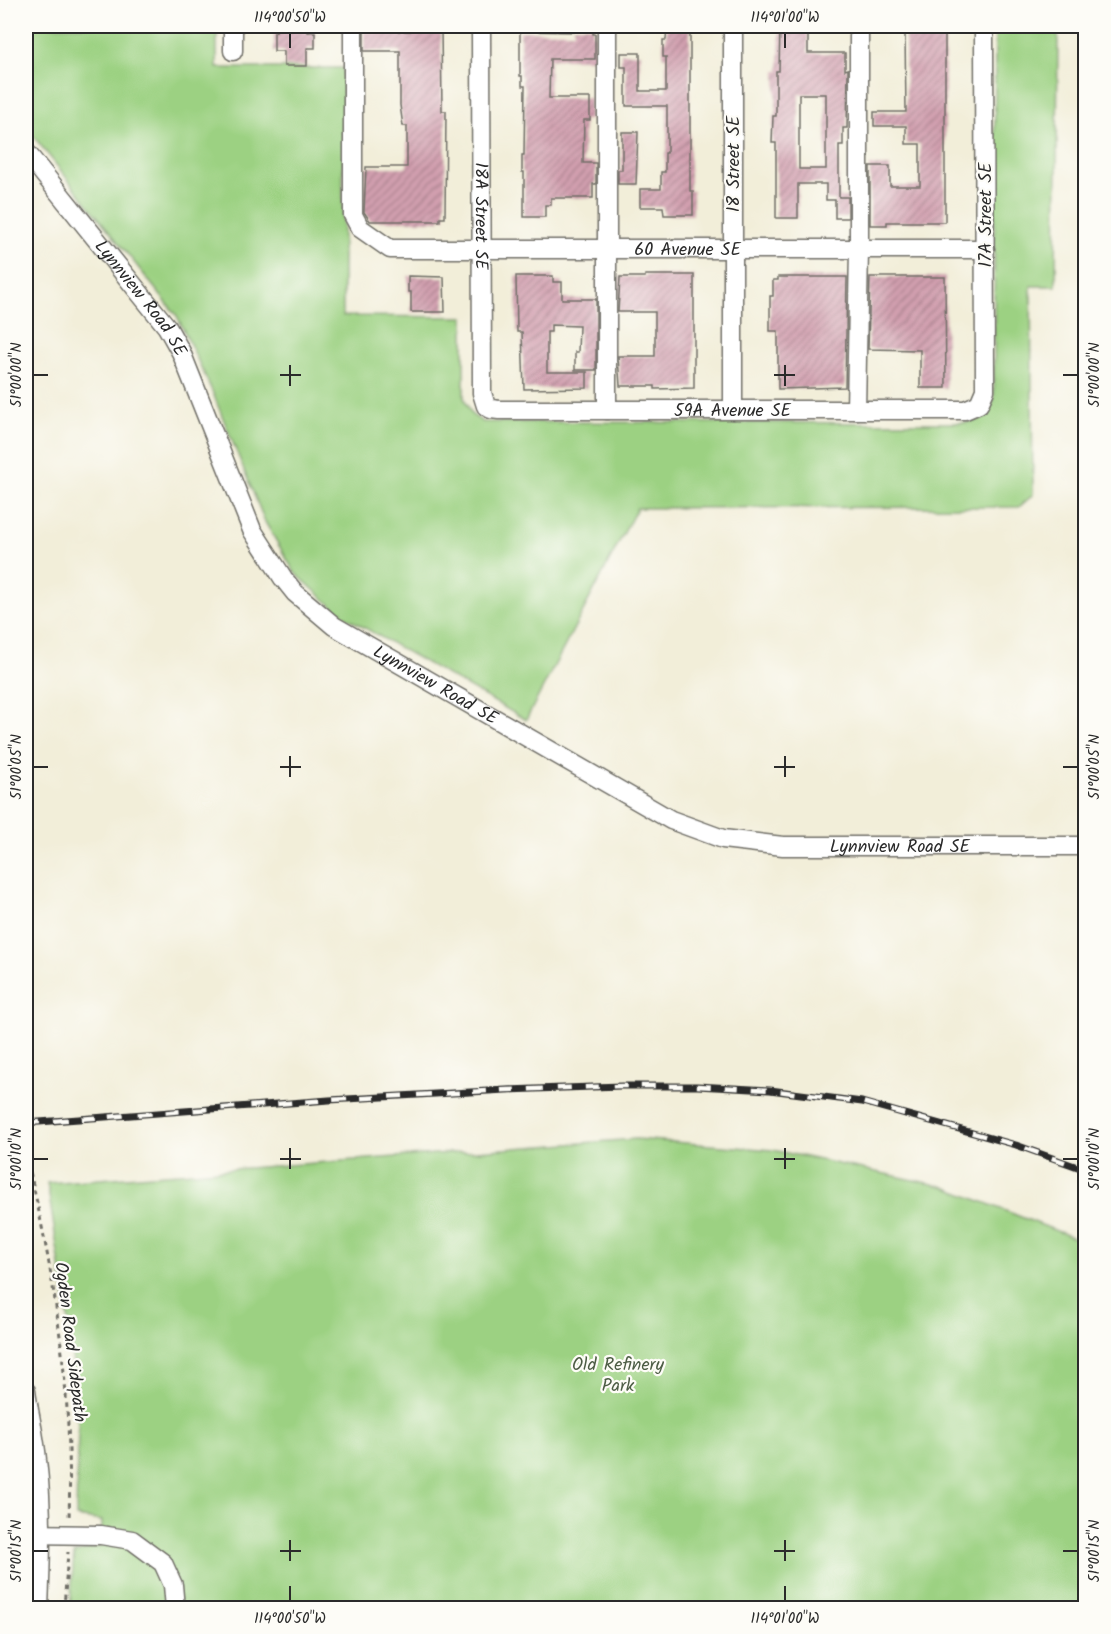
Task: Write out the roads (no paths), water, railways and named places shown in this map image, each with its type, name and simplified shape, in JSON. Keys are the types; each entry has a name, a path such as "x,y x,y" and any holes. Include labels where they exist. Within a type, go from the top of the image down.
{"street":[{"path":"233,26 233,51"},
{"name":"60 Avenue SE","path":"353,26 353,215 360,228 390,249 985,249"},
{"name":"18A Street SE","path":"481,26 482,393 486,406"},
{"path":"607,26 607,410"},
{"name":"18 Street SE","path":"733,26 733,410"},
{"path":"856,410 859,26"},
{"name":"17A Street SE","path":"979,404 985,390 984,26"},
{"name":"Lynnview Road SE","path":"26,152 167,327 181,352 252,530 295,593 334,626 671,820 723,839 783,846 1086,846"},
{"name":"59A Avenue SE","path":"486,406 499,410 965,410 979,404"},
{"path":"26,1391 37,1458 33,1534 39,1608"},
{"path":"33,1534 101,1535 132,1540 163,1563 174,1585 175,1608"}],"railway":[{"path":"26,1123 329,1100 506,1090 697,1086 770,1090 862,1102 1016,1145 1086,1170"}],"park label":[{"name":"Old Refinery Park","path":"618,1374"}]}
